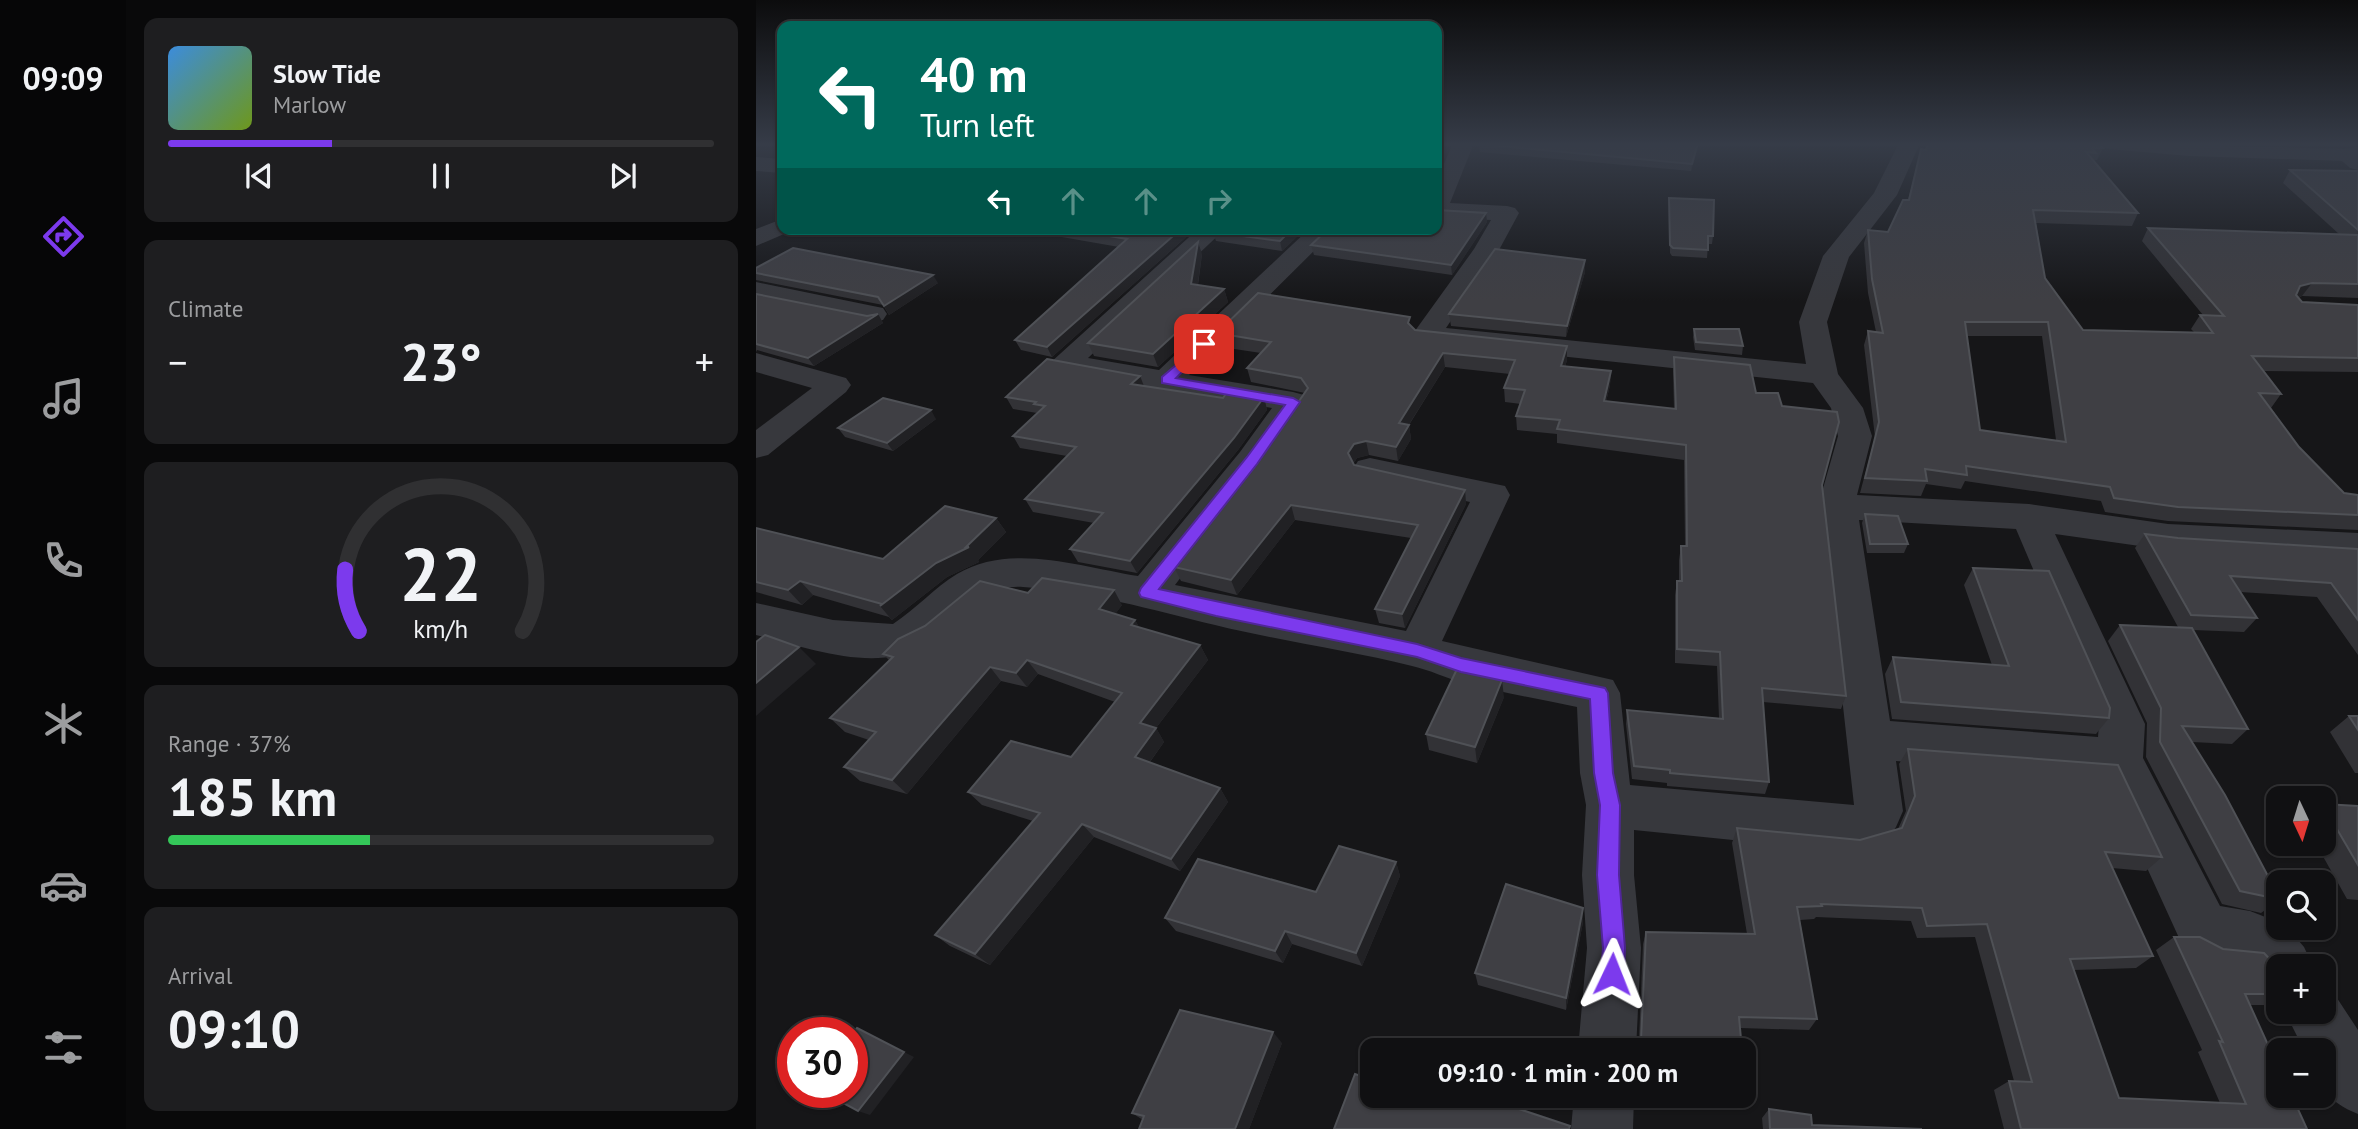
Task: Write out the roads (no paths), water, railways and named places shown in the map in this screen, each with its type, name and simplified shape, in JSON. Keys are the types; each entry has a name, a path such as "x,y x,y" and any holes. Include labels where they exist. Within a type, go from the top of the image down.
{"street":[{"path":"1610,805 1852,829 1870,824 1878,811 1838,499 1855,436 1847,408 1823,374 1813,322 1836,256 1884,196"},
{"path":"1442,208 1507,213 1463,285 1427,335 1631,358 1823,374"},
{"path":"756,238 777,228"},
{"path":"1147,593 1252,460 1293,402 1065,363 1206,235"},
{"path":"1166,380 1318,235"},
{"path":"756,290 873,314"},
{"path":"756,362 835,385 756,447"},
{"path":"1370,469 1492,495 1417,650"},
{"path":"1839,506 2029,517 2168,537 2358,547"},
{"path":"2029,517 2122,724 2120,759 2204,932 2260,939 2278,954"},
{"path":"756,619 878,643 905,638 961,593 994,574 1021,572 1147,593 1216,610 1417,650 1461,665 1598,693 1604,773 1610,805 1608,875 1614,948 1608,1038"},
{"path":"1870,739 2120,759"},
{"path":"2321,1024 2358,1084"},
{"path":"1602,1129 1603,1108"}]}
